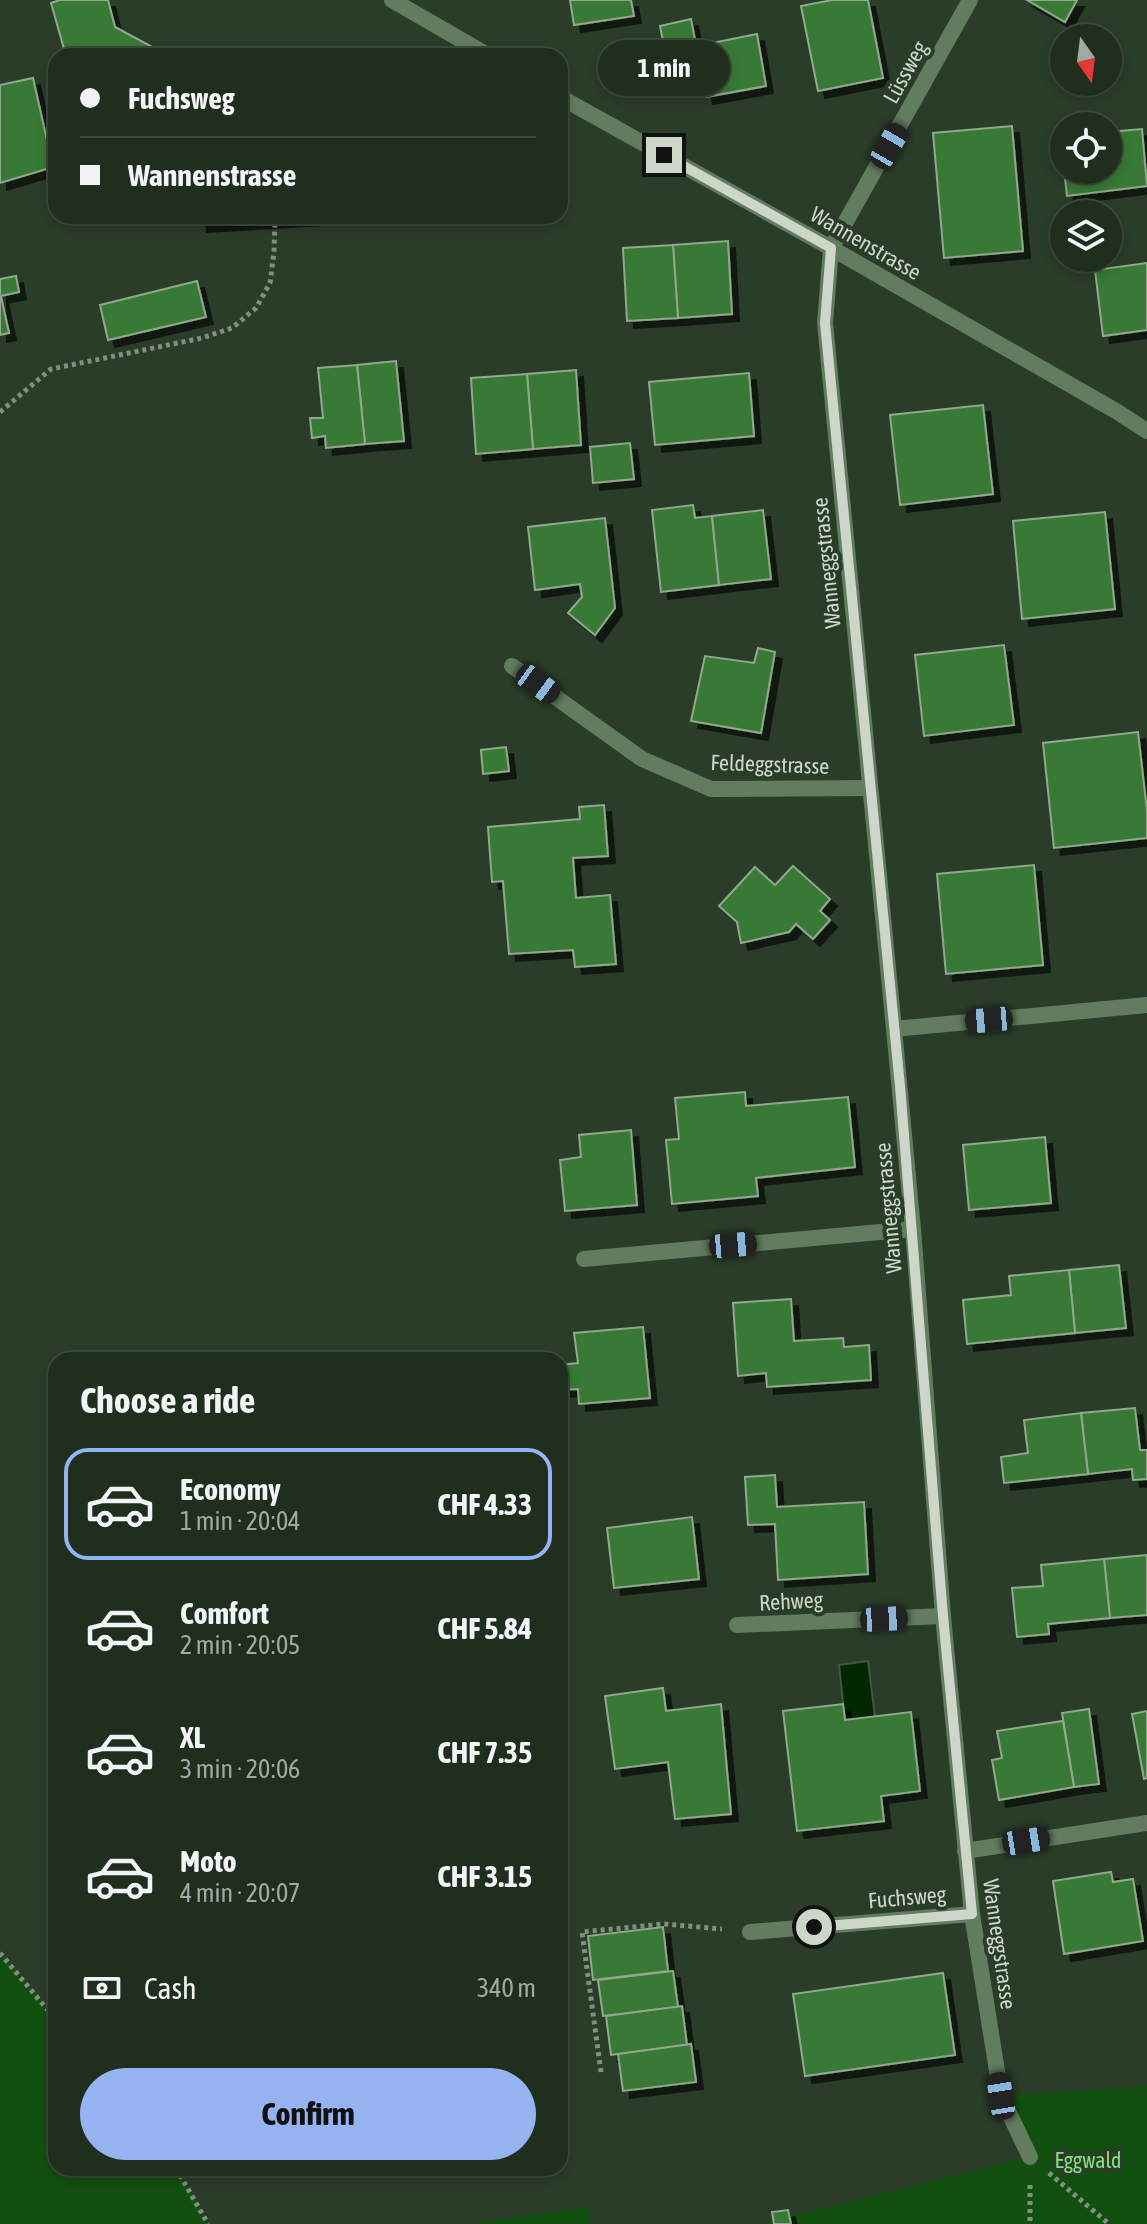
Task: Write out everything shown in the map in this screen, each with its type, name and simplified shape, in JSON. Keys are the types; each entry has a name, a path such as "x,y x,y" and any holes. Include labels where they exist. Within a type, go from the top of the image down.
{"street":[{"path":"392,0 475,48"},
{"name":"Lüssweg","path":"831,248 970,0"},
{"name":"Wannenstrasse","path":"568,101 831,248 1147,431"},
{"name":"Wanneggstrasse","path":"831,248 825,323 913,1229 965,1851 1001,2096 1030,2157"},
{"name":"Feldeggstrasse","path":"512,666 642,759 711,789 870,788"},
{"path":"894,1029 1147,1005"},
{"path":"584,1259 913,1229"},
{"name":"Rehweg","path":"737,1625 943,1616"},
{"path":"965,1851 1147,1823"},
{"name":"Fuchsweg","path":"750,1932 972,1914"}],"path":[{"path":"0,412 51,369 202,338 232,328 256,308 270,283 275,224"},
{"path":"601,2072 582,1932 664,1924 750,1932"},
{"path":"0,1953 48,2010"},
{"path":"1030,2157 1030,2224"},
{"path":"1030,2157 1109,2224"},
{"path":"181,2176 208,2224"}],"green space":[{"path":"0,1953 48,2010 48,2176 181,2176 208,2224 0,2224"},
{"name":"Eggwald","path":"1147,2086 1147,2224 762,2224 1029,2157 1001,2096"},
{"path":"589,2207 590,2224 469,2224"}],"shaded area":[{"path":"868,1661 875,1717 845,1720 839,1665"}],"building":[{"path":"60,0 108,0 115,27 154,48 64,48 51,3"},
{"path":"570,0 631,0 634,16 574,25"},
{"path":"832,0 868,0 883,78 818,91 801,6"},
{"path":"1027,0 1077,0 1065,22"},
{"path":"691,19 703,82 672,88 660,26"},
{"path":"757,34 766,86 706,97 697,46"},
{"path":"33,78 48,145 48,169 0,183 0,85"},
{"path":"1012,126 1023,251 944,258 933,133"},
{"path":"1142,129 1147,186 1067,196 1066,184 1122,184 1122,131"},
{"path":"728,241 732,314 678,318 673,245"},
{"path":"673,245 678,318 627,321 623,248"},
{"path":"1147,263 1147,330 1103,336 1095,272 1122,272 1122,266"},
{"path":"16,276 19,292 1,296 9,333 0,335 0,279"},
{"path":"197,281 206,317 108,340 100,305"},
{"path":"396,361 404,441 365,444 357,365"},
{"path":"357,365 365,444 326,448 325,436 312,438 310,418 323,418 318,368"},
{"path":"576,370 581,445 533,449 527,374"},
{"path":"749,373 754,436 655,445 649,382"},
{"path":"527,374 533,449 476,454 471,378"},
{"path":"983,405 993,494 900,505 890,415"},
{"path":"630,443 634,479 593,483 590,447"},
{"path":"693,505 695,518 712,516 719,585 661,592 652,510"},
{"path":"763,510 771,579 719,585 712,516"},
{"path":"1105,512 1115,609 1022,619 1013,521"},
{"path":"605,518 615,608 595,635 568,613 582,597 580,584 535,590 528,527"},
{"path":"1004,645 1014,725 924,736 915,655"},
{"path":"758,648 775,652 761,733 691,721 705,656 754,663"},
{"path":"1138,732 1147,838 1054,848 1043,743"},
{"path":"506,747 509,771 483,774 481,750"},
{"path":"604,805 608,856 573,858 576,898 610,895 616,964 575,967 573,950 509,954 503,881 492,882 488,827 580,819 579,807"},
{"path":"1034,865 1043,965 946,974 937,874"},
{"path":"793,866 830,899 820,911 830,920 813,939 796,924 789,932 741,943 737,922 719,906 755,867 775,885"},
{"path":"745,1092 746,1106 848,1097 855,1167 756,1178 758,1196 672,1204 666,1140 679,1139 675,1098"},
{"path":"631,1130 637,1205 565,1211 560,1160 581,1157 579,1135"},
{"path":"1045,1137 1051,1203 969,1210 963,1145"},
{"path":"1119,1265 1126,1328 1075,1333 1069,1270"},
{"path":"1069,1270 1075,1333 967,1344 963,1300 1011,1295 1009,1276"},
{"path":"791,1299 794,1341 843,1338 844,1347 869,1345 871,1380 767,1387 766,1373 738,1376 733,1303"},
{"path":"643,1327 650,1398 579,1404 578,1389 568,1390 568,1364 578,1363 574,1333"},
{"path":"1135,1408 1140,1450 1147,1450 1147,1479 1133,1480 1132,1469 1088,1474 1081,1413"},
{"path":"1081,1413 1088,1474 1004,1483 1001,1457 1028,1453 1024,1420"},
{"path":"775,1475 777,1507 864,1502 868,1574 778,1580 775,1524 748,1525 745,1477"},
{"path":"692,1517 699,1579 614,1588 607,1528"},
{"path":"1147,1555 1147,1615 1110,1618 1104,1559"},
{"path":"1104,1559 1110,1618 1048,1624 1049,1634 1017,1637 1012,1588 1043,1586 1041,1565"},
{"path":"663,1688 666,1711 721,1704 731,1814 675,1819 668,1762 615,1769 605,1696"},
{"path":"843,1704 845,1720 911,1712 920,1791 881,1796 884,1821 797,1831 783,1711"},
{"path":"1089,1709 1099,1784 1074,1787 1062,1713"},
{"path":"1147,1711 1147,1778 1144,1779 1132,1714"},
{"path":"1063,1721 1074,1787 999,1800 992,1760 1002,1758 997,1731"},
{"path":"1111,1872 1113,1882 1133,1879 1143,1941 1064,1954 1053,1881"},
{"path":"663,1927 668,1971 593,1980 588,1936"},
{"path":"673,1971 678,2007 603,2016 598,1980"},
{"path":"943,1973 955,2055 805,2076 793,1994"},
{"path":"682,2006 687,2045 611,2055 606,2016"},
{"path":"691,2044 696,2082 623,2091 618,2054"},
{"path":"788,2210 791,2224 774,2224 772,2212"}],"route":[{"path":"664,155 831,248 825,323 900,1086 943,1616 972,1914 814,1927"}]}
